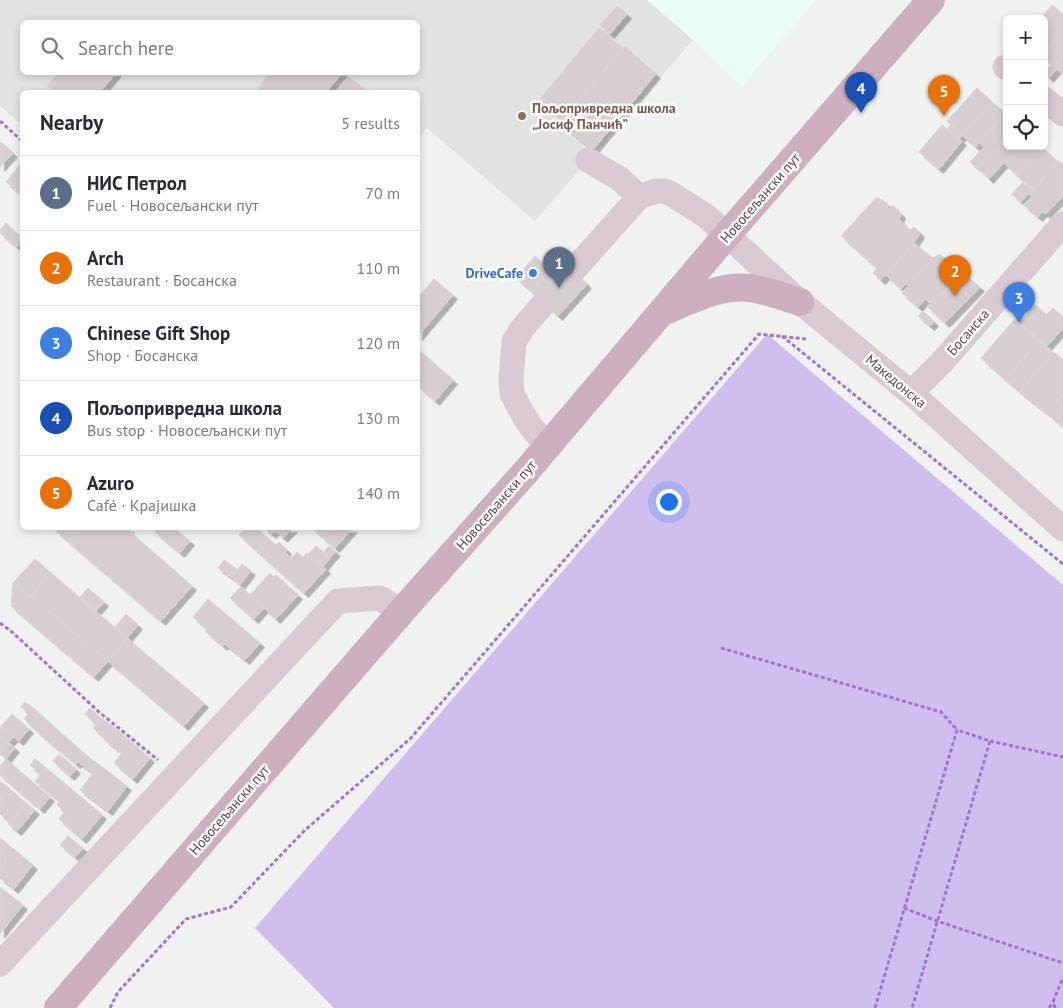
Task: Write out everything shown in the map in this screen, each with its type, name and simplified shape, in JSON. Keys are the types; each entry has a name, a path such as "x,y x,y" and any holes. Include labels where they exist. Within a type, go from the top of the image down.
{"main road":[{"name":"Новосељански пут","path":"58,1008 401,612 549,445 726,236 931,0"},
{"path":"661,313 710,293 731,288 749,288 766,291 800,302"}],"street":[{"path":"1048,102 1063,114"},
{"path":"573,272 639,196 620,179 588,160"},
{"name":"Македонска","path":"639,196 648,192 664,191 706,216 800,302 911,393 1063,529"},
{"name":"Босанска","path":"911,393 942,362 1063,224"},
{"path":"544,303 521,330 514,342 511,379 512,394 524,416 534,430 549,445"},
{"path":"0,964 338,601 380,598 401,612"}],"path":[{"path":"0,121 20,139"},
{"path":"110,1008 118,992 186,919 231,907 304,831 410,739 759,334 823,341 832,329"},
{"path":"782,336 1063,564"},
{"path":"0,623 99,712 176,775"},
{"path":"721,648 941,712 957,730 990,740 1063,757"},
{"path":"875,1008 957,730"},
{"path":"912,1008 990,740"},
{"path":"904,908 1063,963"},
{"path":"1049,1008 1063,977"},
{"path":"1053,1002 1055,1008"}],"shaded area":[{"name":"Пољопривредна школа „Јосиф Панчић”","path":"0,0 647,0 693,40 535,221 427,128 420,136 420,90 20,90 20,123 0,106"},
{"path":"647,0 816,0 741,87 693,40"},
{"path":"767,334 1063,585 1063,1008 334,1008 255,928"}],"building":[{"path":"1052,5 1063,14 1063,30 1048,47 1048,15 1043,15"},
{"path":"617,6 627,14 610,34 600,25"},
{"path":"599,28 623,48 563,120 539,100"},
{"path":"1063,30 1063,57 1054,66 1048,61 1048,47"},
{"path":"625,47 656,74 593,150 560,123"},
{"path":"1063,57 1063,74 1054,66"},
{"path":"1052,64 1057,69 1049,78 1048,77 1048,68"},
{"path":"56,75 114,75 102,90 52,90 47,86"},
{"path":"268,75 340,75 328,90 257,90"},
{"path":"349,77 366,90 338,90"},
{"path":"977,88 992,102 962,135 947,121"},
{"path":"992,102 1003,111 1003,117 976,147 962,135"},
{"path":"1003,117 1003,141 978,168 970,162 984,147 979,143"},
{"path":"951,124 962,135 959,139 947,129"},
{"path":"942,125 962,141 939,169 919,152"},
{"path":"1003,141 1003,150 1015,150 989,179 978,168"},
{"path":"0,143 13,153 0,167"},
{"path":"1015,150 1039,150 1017,175 1004,163"},
{"path":"1039,150 1045,150 1058,162 1033,189 1017,175"},
{"path":"1059,161 1063,164 1063,196 1046,214 1043,212 1038,217 1024,205 1032,196 1029,194"},
{"path":"20,164 20,193 6,182"},
{"path":"1023,182 1032,190 1021,202 1012,194"},
{"path":"877,197 888,204 887,210 893,205 901,214 899,219 910,230 914,227 920,233 914,243 881,280 873,273 877,268 841,236"},
{"path":"6,223 20,236 20,243 17,247 0,233 0,230"},
{"path":"914,243 933,258 909,285 906,284 901,289 886,275"},
{"path":"940,254 961,272 932,305 925,299 918,307 902,293 933,258"},
{"path":"535,256 550,270 531,291 516,278"},
{"path":"560,259 587,284 558,316 531,291"},
{"path":"961,272 980,287 945,323 927,306 932,305"},
{"path":"434,279 453,295 420,334 420,296"},
{"path":"1036,305 1046,315 1053,308 1063,318 1063,328 1047,346 1019,323"},
{"path":"923,311 934,322 930,326 918,316"},
{"path":"1014,320 1039,341 1005,379 981,358"},
{"path":"1039,341 1053,352 1020,392 1005,379"},
{"path":"420,351 453,380 435,401 420,388"},
{"path":"1053,352 1063,360 1063,395 1047,413 1020,392"},
{"path":"1063,395 1063,427 1047,413"},
{"path":"128,530 192,586 161,621 56,531"},
{"path":"158,530 176,530 190,541 180,553 155,532"},
{"path":"244,530 258,530 276,545 279,542 287,550 285,553 291,558 297,552 303,557 307,553 326,569 304,593 239,535"},
{"path":"267,530 275,530 272,534"},
{"path":"275,530 291,530 283,538"},
{"path":"314,530 351,530 335,548"},
{"path":"316,546 330,558 323,567 308,554"},
{"path":"329,546 336,552 330,558 323,553"},
{"path":"35,559 51,573 30,597 13,583"},
{"path":"224,560 237,569 231,577 218,568"},
{"path":"242,564 251,571 240,585 231,577"},
{"path":"51,573 127,638 108,661 31,596"},
{"path":"270,573 274,577 254,599 250,595"},
{"path":"276,575 298,595 276,619 254,599"},
{"path":"13,583 108,661 94,677 11,606"},
{"path":"241,587 264,608 254,619 230,598"},
{"path":"88,588 104,602 96,611 80,597"},
{"path":"208,599 260,643 245,660 225,644 223,646 205,631 207,629 193,617"},
{"path":"126,614 138,625 127,638 115,627"},
{"path":"127,638 204,703 184,726 108,661"},
{"path":"25,702 33,708 29,713 21,707"},
{"path":"33,708 49,722 39,733 24,719"},
{"path":"90,708 101,718 96,724 85,714"},
{"path":"12,714 29,729 19,741 1,726"},
{"path":"101,718 115,728 106,739 93,728"},
{"path":"49,722 60,732 51,743 39,733"},
{"path":"1,726 14,737 8,743 0,735"},
{"path":"115,728 150,758 133,779 114,763 122,753 105,740"},
{"path":"60,732 85,754 76,764 51,743"},
{"path":"0,735 15,748 6,759 0,754"},
{"path":"59,754 76,769 70,776 53,761"},
{"path":"85,754 127,786 108,811 80,790 93,773 78,762"},
{"path":"6,759 50,797 40,809 0,775 0,766"},
{"path":"35,759 46,768 41,774 30,765"},
{"path":"46,768 57,777 46,790 35,781"},
{"path":"57,777 87,802 67,826 59,819 65,811 57,805 60,801 46,790"},
{"path":"0,781 10,789 0,801"},
{"path":"10,789 26,803 10,823 0,814 0,801"},
{"path":"87,802 102,815 82,839 67,826"},
{"path":"26,803 35,810 17,831 8,824"},
{"path":"68,836 83,848 75,857 60,845"},
{"path":"0,838 15,850 0,869"},
{"path":"15,850 33,865 14,889 0,878 0,869"},
{"path":"0,887 23,905 0,934"}],"tunnel":[{"path":"544,303 573,271"}],"place":[{"name":"Пољопривредна школа","path":"861,113"},
{"name":"Пољопривредна школа „Јосиф Панчић”","path":"522,116"},
{"name":"Azuro","path":"944,116"},
{"name":"DriveCafe","path":"533,273"},
{"name":"НИС Петрол","path":"559,288"},
{"name":"Arch","path":"955,296"},
{"name":"Chinese Gift Shop","path":"1019,323"}]}
